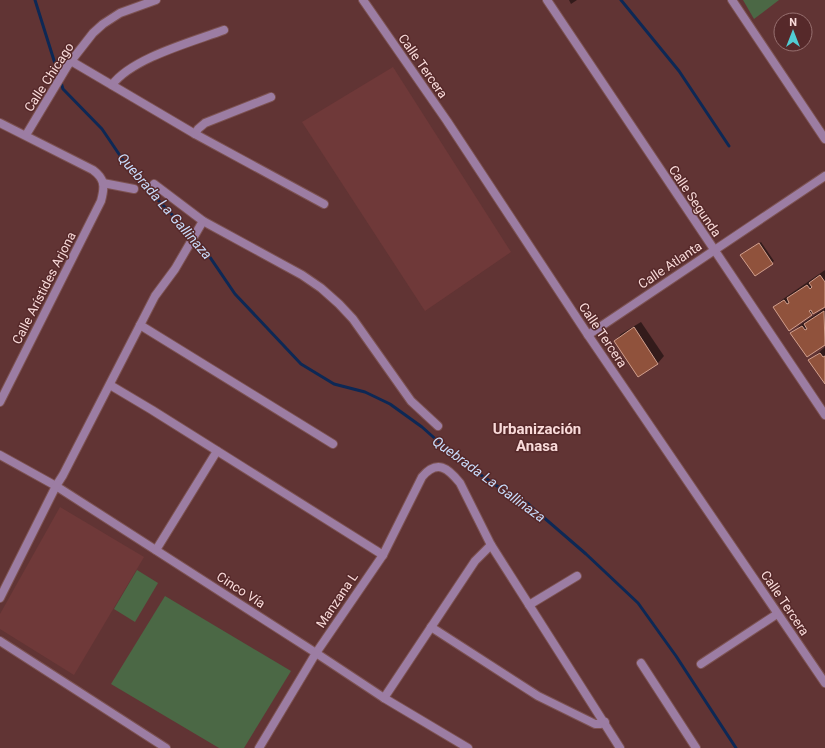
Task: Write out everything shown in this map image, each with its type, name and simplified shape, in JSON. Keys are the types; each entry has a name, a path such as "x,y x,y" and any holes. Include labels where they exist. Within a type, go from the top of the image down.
{"street":[{"name":"Calle Chicago","path":"26,135 69,63 93,33 103,24 120,13 156,0"},
{"name":"Calle Tercera","path":"363,0 447,121 588,335 825,683"},
{"name":"Calle Segunda","path":"547,0 825,414"},
{"path":"732,0 825,139"},
{"path":"112,85 126,71 148,58 224,30"},
{"path":"69,63 112,85 195,134 324,204"},
{"path":"195,134 205,123 271,97"},
{"path":"0,123 93,170 100,175 104,184 134,189"},
{"name":"Calle Atlanta","path":"588,335 825,176"},
{"name":"Calle Arístides Arjona","path":"0,402 101,201 104,184"},
{"path":"154,184 203,221 302,275 321,288 353,319 411,401 438,426"},
{"path":"0,598 56,486 110,385 155,296 175,269 203,221"},
{"path":"140,325 333,444"},
{"path":"110,385 383,555"},
{"path":"156,550 217,451"},
{"name":"Cinco Vía","path":"0,454 56,486 384,698 468,748"},
{"name":"Manzana L","path":"259,748 316,653 383,555 422,477 427,471 434,467 440,467 453,474 460,483 491,545"},
{"path":"384,698 475,561 491,545 605,722 620,748"},
{"path":"529,605 577,576"},
{"path":"701,664 777,614"},
{"path":"431,627 538,696 595,724 605,722"},
{"path":"0,641 166,748"},
{"path":"640,662 696,748"}],"shaded area":[{"path":"393,67 511,252 425,311 302,122"},
{"path":"60,507 144,557 74,675 0,629 0,614"}],"green space":[{"path":"743,0 779,0 754,19"},
{"path":"137,570 158,583 135,622 114,609"},
{"path":"165,596 291,671 244,748 219,748 111,684"}],"building":[{"path":"759,243 773,264 755,276 740,255"},
{"path":"820,275 825,282 825,307 813,314 811,310 809,311 812,315 789,331 773,307 784,300 787,304 789,303 787,298 807,285 810,289 812,287 809,283"},
{"path":"824,311 825,345 807,357 790,333 802,326 805,330 807,329 804,324"},
{"path":"634,327 658,364 638,377 614,341"},
{"path":"820,353 823,357 825,356 825,384 808,360"}],"waterway":[{"name":"Quebrada La Gallinaza","path":"35,0 63,89 102,129 123,160 159,201 203,247 235,294 301,364 334,384 365,392 390,404 422,427 459,460 497,486 527,503 586,554 638,603 676,656 736,748"},
{"path":"621,0 679,71 729,146"}],"district":[{"name":"Urbanización Anasa","path":"537,438"}]}
